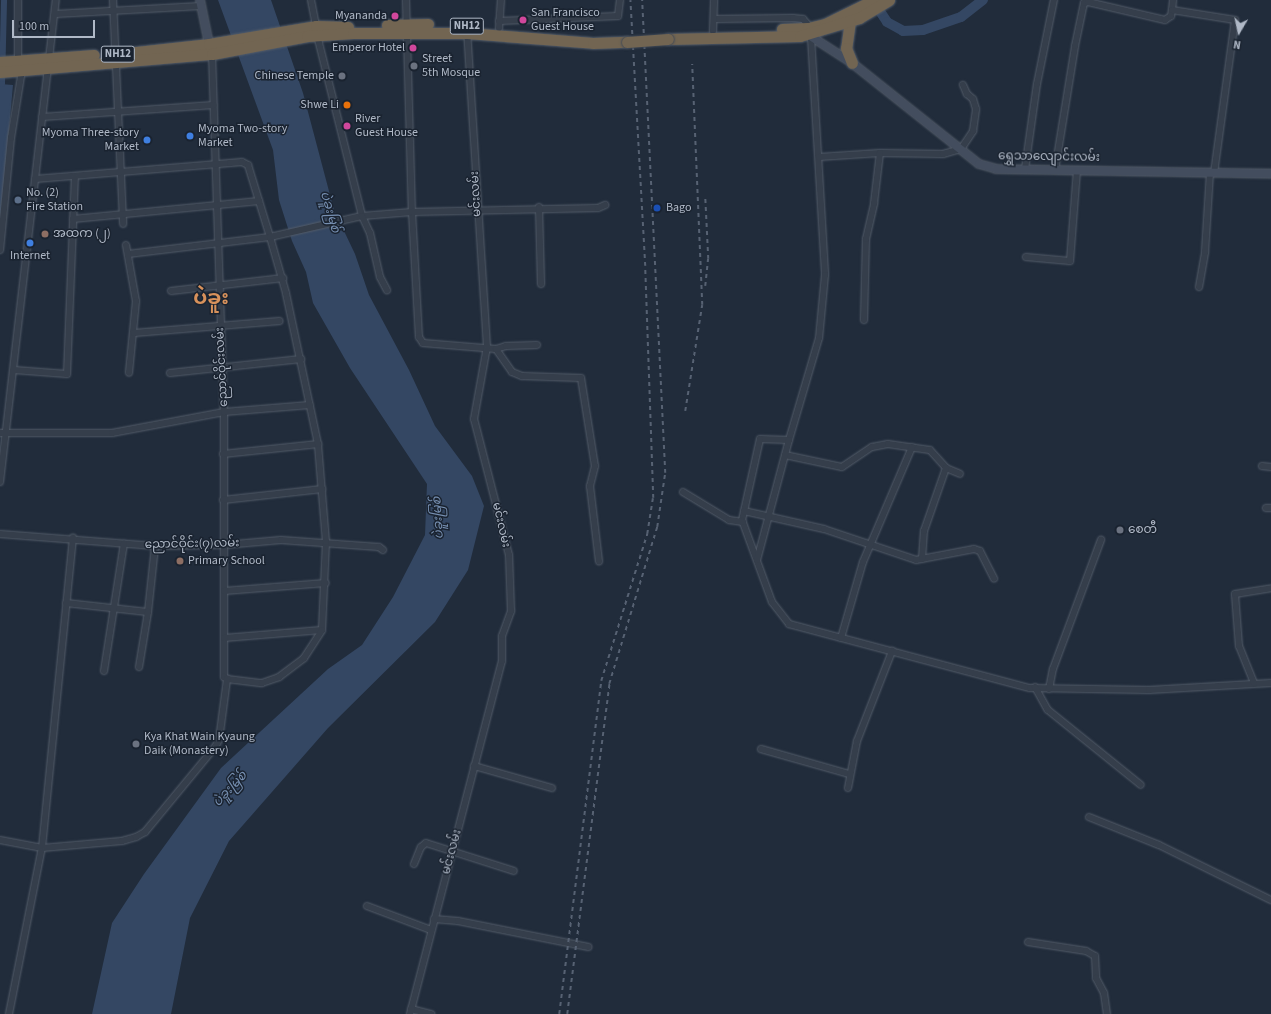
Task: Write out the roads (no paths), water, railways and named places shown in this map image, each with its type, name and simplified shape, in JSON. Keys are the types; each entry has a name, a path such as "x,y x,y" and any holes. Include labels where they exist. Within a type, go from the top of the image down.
{"highway":[{"name":"NH12","path":"0,72 49,62 115,58 214,48 312,31 406,27 467,30 593,42 713,31 809,32 874,4 889,0"},
{"name":"NH12","path":"667,36 809,32 850,22 874,4"},
{"path":"850,22 846,48 852,63"},
{"name":"NH12","path":"467,30 499,25 626,39"},
{"name":"NH12","path":"0,62 19,67"}],"street":[{"path":"0,250 19,67 18,0"},
{"path":"0,482 3,433 14,370 56,0"},
{"path":"113,0 123,224"},
{"path":"311,0 312,31 362,216 370,233 380,277 387,290"},
{"path":"406,0 412,212 419,337 423,343 487,347 496,349 506,346 537,345"},
{"path":"501,0 499,25 618,16 620,0"},
{"path":"713,31 715,19 714,0"},
{"path":"1025,169 1038,78 1054,0"},
{"path":"1055,170 1075,46 1083,7 1088,1 1164,20 1170,16 1173,0"},
{"path":"54,14 200,3 214,48"},
{"path":"1172,10 1234,20 1236,24 1212,173 1205,252 1199,287"},
{"path":"715,19 803,19 809,32 819,157 824,275 819,338 788,440 758,560"},
{"name":"မင်းလမ်း","path":"410,1011 502,661 502,636 512,611 509,555 474,419 487,347 477,210 467,30"},
{"name":"ရွှေသာလျောင်းလမ်း","path":"809,32 852,63 979,164 996,169 1271,174"},
{"name":"ညောင်ဝိုင်းလမ်း","path":"0,840 42,848 122,840 136,837 145,832 215,747 219,740 227,679 224,677 224,412 219,327 214,48"},
{"path":"819,157 880,153 943,154 961,149 973,131 976,109 974,99 967,94 963,85"},
{"path":"42,117 214,105"},
{"path":"864,320 866,239 874,203 880,153"},
{"path":"35,179 242,162 248,165 283,278 318,444 326,542 326,583 322,630 304,658 279,677 262,683 227,679"},
{"path":"1026,257 1070,261 1077,170"},
{"path":"14,370 67,374 75,176"},
{"path":"73,219 217,203 259,201"},
{"path":"128,254 217,245 270,237 362,216 412,212 539,208 598,208 605,205"},
{"path":"539,208 541,284"},
{"path":"126,245 136,292 134,332 129,373"},
{"path":"171,291 283,278"},
{"path":"134,332 219,327 280,321"},
{"path":"496,349 516,374 578,376 583,381 595,466 590,486 599,561"},
{"path":"170,373 301,358"},
{"path":"3,433 112,433 224,412 310,405"},
{"path":"788,440 760,439 744,511 743,522 772,602 789,624 1035,688 1149,690 1271,682"},
{"path":"223,454 318,444"},
{"path":"785,455 842,467 872,447 888,444 930,450 946,468 960,474"},
{"path":"841,638 870,545 912,448"},
{"path":"1262,466 1271,467"},
{"path":"922,559 924,531 946,468"},
{"path":"223,500 322,489"},
{"path":"682,492 730,520 743,522"},
{"path":"744,511 824,529 904,557 922,559 974,549 980,551 994,579"},
{"name":"ညောင်ဝိုင်း(၇)လမ်း","path":"0,534 73,538 155,546 224,545 281,540 326,542 379,547 383,550"},
{"path":"10,1014 42,848 73,538"},
{"path":"1049,689 1052,669 1101,540"},
{"path":"104,671 124,544"},
{"path":"139,667 148,612 155,546"},
{"path":"224,591 326,583"},
{"path":"1254,683 1239,646 1235,594 1271,588"},
{"path":"66,603 113,610 148,612"},
{"path":"224,638 322,630"},
{"path":"848,788 849,774 867,711 892,651"},
{"path":"1035,688 1048,710 1141,785"},
{"path":"761,749 849,774"},
{"path":"474,766 552,788"},
{"path":"1089,817 1159,845 1271,900"},
{"path":"414,864 424,844 514,872"},
{"path":"367,906 431,930"},
{"path":"434,920 458,921 588,947"},
{"path":"1028,942 1086,951 1095,956 1096,978 1104,993 1107,1014"},
{"path":"410,1011 431,1014"}],"water":[{"name":"ပဲခူးမြစ်","path":"218,0 271,0 303,93 334,210 355,254 369,295 409,370 435,426 472,476 484,506 468,570 435,622 328,728 229,841 190,918 171,1014 92,1014 112,923 144,874 221,768 328,669 362,645 393,597 425,535 427,484 350,368 313,303 306,272 292,241 279,200 273,150"},
{"path":"0,84 13,85 0,229"}],"waterway":[{"path":"2,84 4,0"},
{"path":"873,1 887,22 903,31 923,30 961,17 983,0"}],"railway":[{"path":"559,1014 601,681 647,534 653,498 645,266 630,0"},
{"path":"567,1014 609,684 657,527 665,473 642,0"},
{"path":"685,411 702,305 692,64"},
{"path":"705,198 708,259 705,286"}],"place":[{"name":"Myananda","path":"395,16"},
{"name":"San Francisco Guest House","path":"523,20"},
{"name":"Emperor Hotel","path":"413,48"},
{"name":"Street 5th Mosque","path":"414,66"},
{"name":"Chinese Temple","path":"342,76"},
{"name":"Shwe Li","path":"347,105"},
{"name":"River Guest House","path":"347,126"},
{"name":"Myoma Two-story Market","path":"190,136"},
{"name":"Myoma Three-story Market","path":"147,140"},
{"name":"No. (2) Fire Station","path":"18,200"},
{"name":"Bago","path":"657,208"},
{"name":"အထက (၂)","path":"45,234"},
{"name":"Internet","path":"30,243"},
{"name":"စေတီ","path":"1120,530"},
{"name":"Primary School","path":"180,561"},
{"name":"Kya Khat Wain Kyaung Daik (Monastery)","path":"136,744"}],"district":[{"name":"ပဲခူး","path":"211,298"}]}
